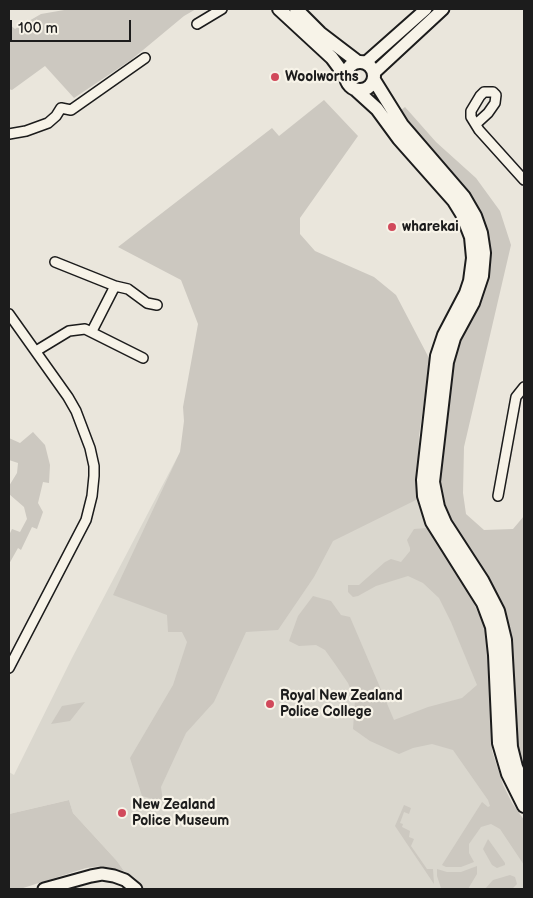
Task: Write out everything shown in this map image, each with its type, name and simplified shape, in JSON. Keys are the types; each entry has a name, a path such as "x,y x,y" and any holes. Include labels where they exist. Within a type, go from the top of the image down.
{"main road":[{"path":"279,9 332,58 346,76 348,83 377,109 399,139 454,201 465,219 471,237 473,258 470,281 466,293 444,335 437,356 423,480 424,496 432,522 483,603 492,627 499,743 508,774 524,806"},
{"path":"296,9 320,33 368,70 402,125 464,197 475,216 481,233 484,253 482,276 473,303 454,338 447,362 433,482 438,507 445,523 491,594 498,611 505,640 511,747 516,767 524,785"},
{"path":"346,76 350,66 368,70"},
{"path":"355,89 366,89 372,84 368,70"}],"street":[{"path":"197,24 222,9"},
{"path":"368,70 399,33 426,9"},
{"path":"368,70 407,42 441,10"},
{"path":"399,33 407,42"},
{"path":"9,134 26,131 48,123 61,108 71,110 145,58"},
{"path":"476,124 524,180"},
{"path":"55,262 115,286 128,289 147,303 157,305"},
{"path":"92,331 115,286"},
{"path":"9,316 36,351 76,411 90,448 94,466 92,496 86,520 9,668"},
{"path":"36,351 69,331 85,329 143,358"},
{"path":"498,496 516,397 524,387"},
{"path":"44,889 102,874 125,880 136,889"}],"shaded area":[{"path":"70,9 196,9 184,16 131,60 74,98 45,66 12,90 9,89 9,24 15,29 41,14"},
{"path":"324,100 358,136 300,218 300,234 315,251 374,277 396,295 430,360 419,436 418,473 420,498 333,541 314,577 278,630 246,632 214,702 186,733 161,787 163,802 142,796 130,758 173,685 187,642 182,632 168,632 167,615 113,595 180,452 184,421 183,407 198,324 181,280 118,247 272,128 279,136"},
{"path":"405,107 436,142 476,178 500,211 511,245 464,447 463,493 466,514 484,530 513,529 524,516 524,778 517,761 509,661 448,524 437,488 451,359 487,249 409,128 401,110"},
{"path":"33,432 45,445 50,465 49,483 43,482 38,503 43,512 37,529 32,527 21,550 18,548 9,564 9,535 12,529 20,532 27,519 24,507 9,494 9,486 17,473 18,463 9,460 9,438 20,443"},
{"name":"Royal New Zealand Police College","path":"180,452 420,498 427,528 471,597 484,626 488,648 492,751 503,785 512,803 524,820 524,889 145,889 135,878 124,871 73,813 69,800 9,814 9,772 14,775 72,658"},
{"path":"427,528 471,597 484,626 488,648 492,751 503,785 512,803 524,820 524,865 500,829 491,824 481,827 469,844 469,853 474,862 461,867 446,867 442,865 482,802 488,807 490,806 488,800 453,750 432,744 413,748 399,754 370,741 353,729 355,700 348,683 325,650 316,645 299,646 289,641 298,616 313,596 331,601 341,615 350,617 394,720 428,707 462,698 477,685 439,598 423,583 408,576 376,586 358,596 353,597 348,592 348,585 359,585 385,562 391,559 401,562 410,551 407,540 414,529"},
{"path":"85,702 70,721 51,724 62,706"},
{"path":"69,800 73,813 124,871 102,866 86,868 20,889 9,889 9,814"},
{"path":"404,805 411,808 409,814 404,812 400,823 403,824 402,827 410,831 409,837 414,839 411,846 427,869 433,869 434,884 395,826"},
{"path":"488,839 505,865 497,868 492,865 483,849"},
{"path":"477,866 477,874 468,889 441,888 437,869 447,872 461,872"},
{"path":"510,875 515,877 517,884 512,889 485,889 493,880"}],"place":[{"name":"Woolworths","path":"275,77"},
{"name":"wharekai","path":"392,227"},
{"name":"Royal New Zealand Police College","path":"270,704"},
{"name":"New Zealand Police Museum","path":"122,813"}]}
